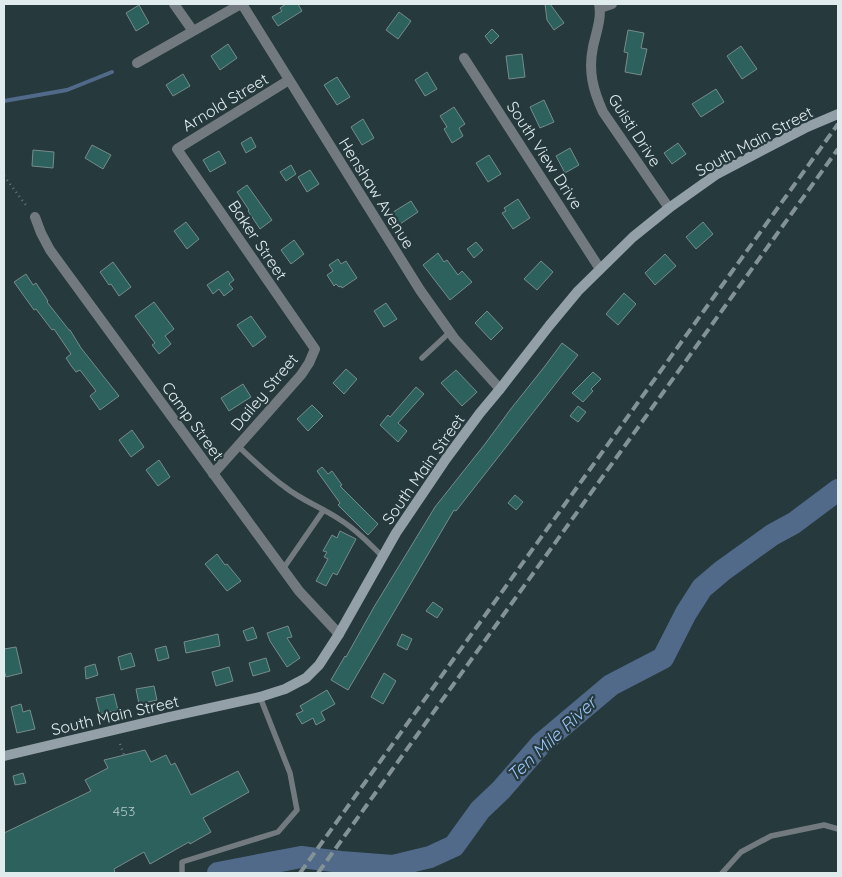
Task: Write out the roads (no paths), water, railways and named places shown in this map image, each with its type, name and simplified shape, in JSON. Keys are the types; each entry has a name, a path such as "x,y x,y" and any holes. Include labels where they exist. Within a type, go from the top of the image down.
{"main road":[{"name":"South Main Street","path":"4,756 169,716 260,697 285,689 306,678 319,665 339,634 396,533 446,459 480,413 572,298 633,237 716,174 805,128 838,114"}],"street":[{"path":"174,4 193,31"},
{"path":"137,63 241,4"},
{"name":"Henshaw Avenue","path":"241,4 420,290 450,332 500,390"},
{"path":"599,6 612,4"},
{"name":"Guisti Drive","path":"599,6 599,21 591,64 592,82 596,96 603,112 669,208"},
{"name":"South View Drive","path":"464,58 600,269"},
{"name":"Arnold Street","path":"177,149 289,80"},
{"name":"Baker Street","path":"177,149 315,349"},
{"name":"Camp Street","path":"35,217 50,250 213,474 299,591 339,634"},
{"name":"Dailey Street","path":"213,474 301,375 315,349"}],"lane":[{"path":"422,358 450,332"},
{"path":"238,446 285,488 338,518 368,541 383,557"},
{"path":"283,569 323,510"},
{"path":"182,873 182,862 278,832 297,810 290,773 260,697"},
{"path":"722,873 741,852 771,836 824,824 838,829"}],"waterway":[{"path":"4,101 67,90 112,72"},
{"name":"Ten Mile River","path":"218,873 301,857 393,866 430,857 454,846 480,810 501,790 541,744 611,685 663,658 686,613 702,588 722,571 772,535 794,523 838,490"}],"railway":[{"path":"300,873 838,124"},
{"path":"318,873 838,149"}]}
